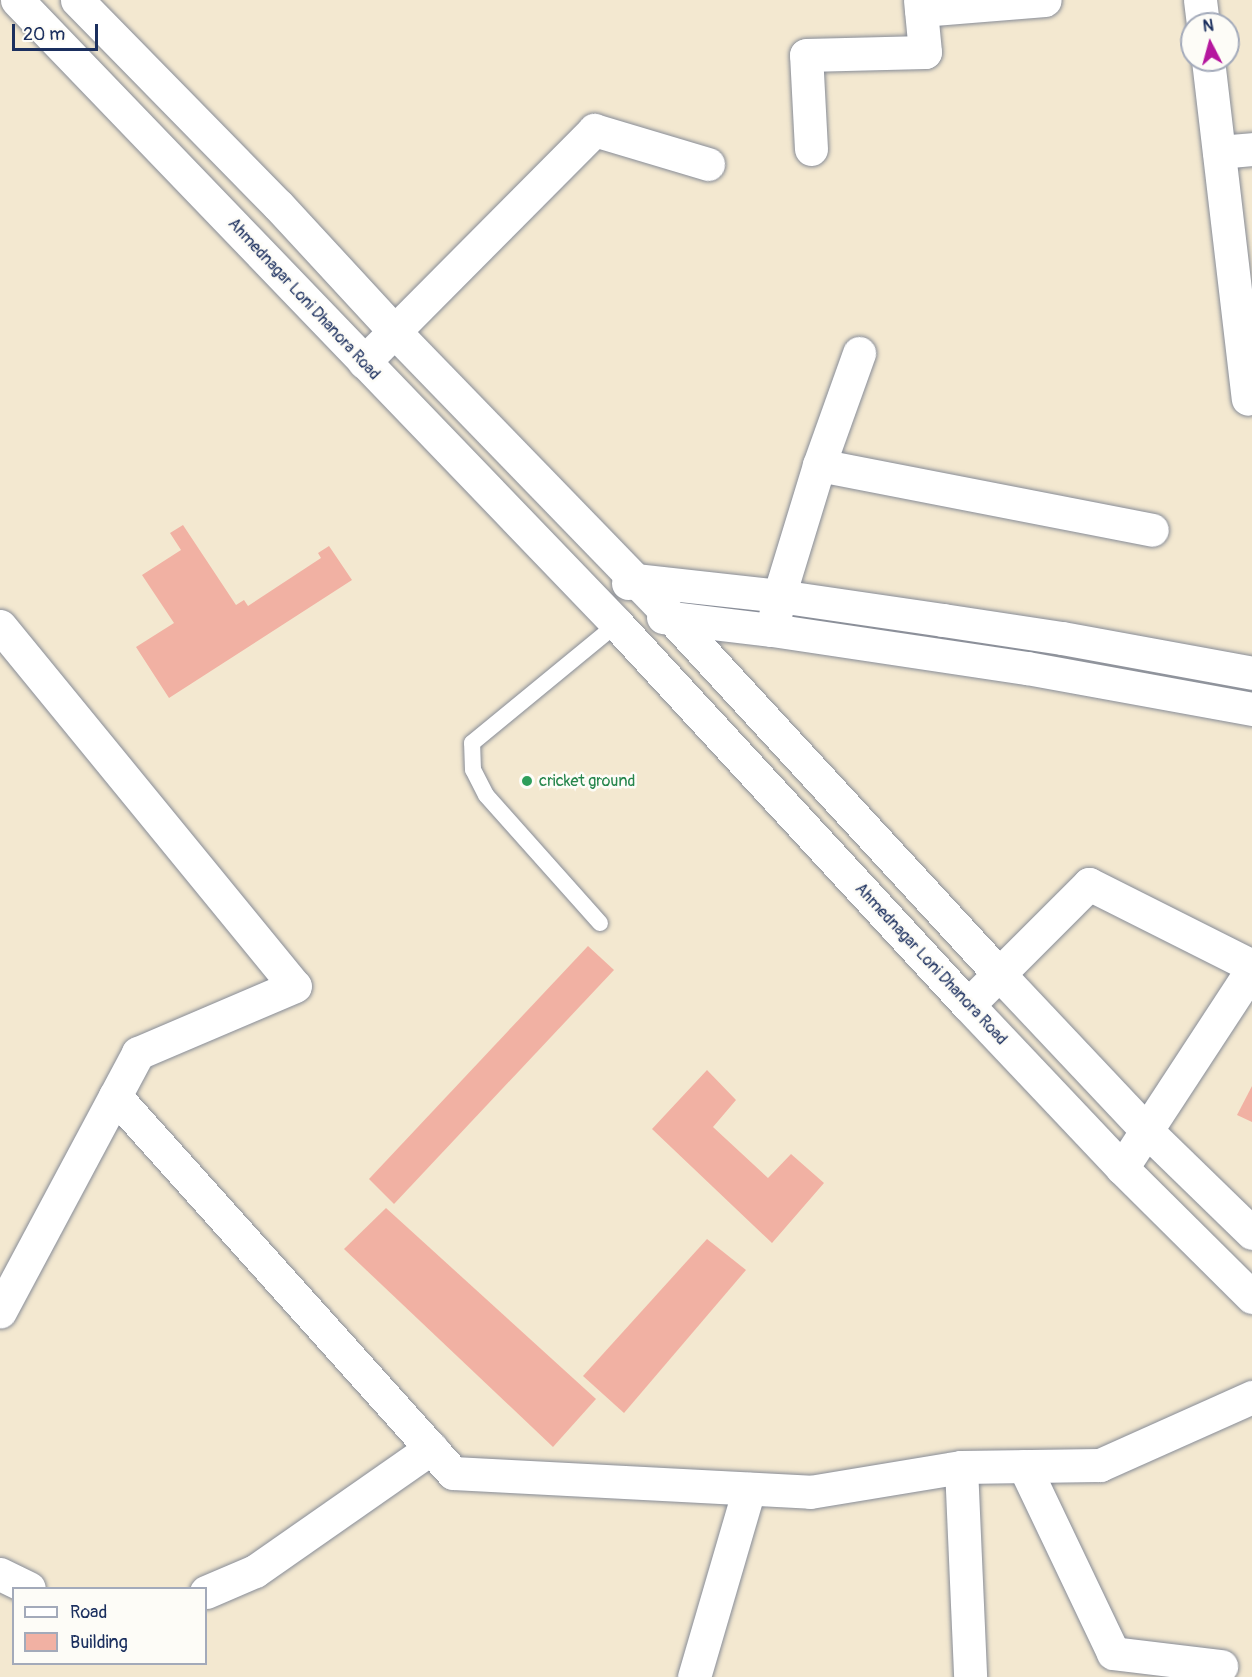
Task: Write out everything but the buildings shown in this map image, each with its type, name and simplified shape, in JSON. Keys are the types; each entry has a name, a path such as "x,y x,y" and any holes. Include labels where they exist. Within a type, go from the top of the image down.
{"street":[{"name":"Ahmednagar Loni Dhanora Road","path":"17,0 135,120 616,624 1122,1168 1252,1297"},
{"path":"77,0 270,197 395,332 670,616 1000,975 1147,1131 1252,1233"},
{"path":"811,148 806,55 925,52 920,5 1045,0"},
{"path":"1209,72 1248,399"},
{"path":"364,362 594,130 708,164"},
{"path":"1219,152 1252,149"},
{"path":"772,630 778,596 819,465 859,353"},
{"path":"819,465 1152,530"},
{"path":"590,597 635,580 778,596 1062,638 1252,673"},
{"path":"616,624 670,616 1092,679 1252,709"},
{"path":"0,626 295,986 138,1053 0,1311"},
{"path":"968,1005 1089,884 1252,967 1122,1168"},
{"path":"115,1096 453,1473 810,1492 961,1467 1100,1465 1252,1397"},
{"path":"207,1592 255,1571 431,1448"},
{"path":"1024,1466 1113,1653 1221,1666"},
{"path":"949,1677 969,1663 961,1467"},
{"path":"694,1677 749,1489"},
{"path":"0,1574 27,1587"}],"lane":[{"path":"600,923 486,795 473,770 472,743 616,624"}],"place":[{"name":"cricket ground","path":"527,781"}]}
